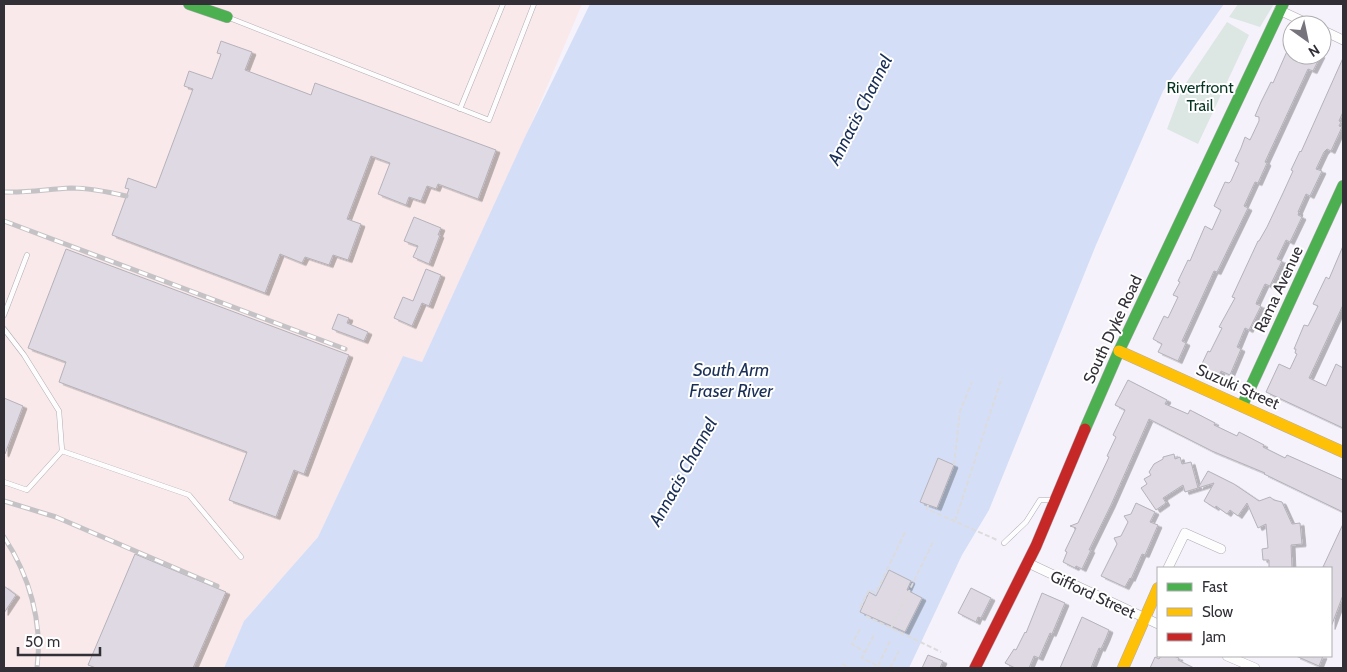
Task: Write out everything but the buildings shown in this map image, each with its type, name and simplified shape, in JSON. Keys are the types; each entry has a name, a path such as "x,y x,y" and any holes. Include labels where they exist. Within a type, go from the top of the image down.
{"street":[{"path":"188,4 226,17"},
{"path":"1281,7 1294,15"},
{"name":"South Dyke Road","path":"974,668 1028,563 1119,351 1281,7"},
{"name":"Rama Avenue","path":"1242,406 1343,186"},
{"name":"Suzuki Street","path":"1119,351 1343,452"},
{"path":"1168,567 1184,534 1221,549"},
{"name":"Gifford Street","path":"1028,563 1157,624"},
{"path":"1123,668 1157,590"},
{"path":"1230,657 1255,668"}],"lane":[{"path":"460,109 503,4"},
{"path":"226,17 488,120 534,4"},
{"path":"4,315 27,255"},
{"path":"4,329 24,355 59,411 62,451 27,490 4,482"},
{"path":"62,451 189,495 241,557"},
{"path":"1004,544 1026,522 1040,500 1055,500"}],"path":[{"path":"955,521 1002,377"},
{"path":"954,465 960,411 972,382"},
{"path":"928,505 927,509 1004,544"},
{"path":"860,608 869,590 876,593 905,532"},
{"path":"891,628 934,540"},
{"path":"866,616 941,652"},
{"path":"860,630 852,644 865,652"},
{"path":"874,635 862,658 881,668"},
{"path":"878,666 890,641"},
{"path":"890,668 899,651"},
{"path":"842,664 851,668"}],"shaded area":[{"path":"4,4 582,4 524,141 422,362 403,357 318,537 244,621 224,668 4,668"}],"green space":[{"path":"1238,4 1274,4 1260,27 1229,17"},
{"name":"Riverfront Trail","path":"1227,22 1249,35 1198,144 1167,129 1182,89"}],"water":[{"name":"South Arm Fraser River","path":"590,4 1224,4 1163,91 1096,245 989,510 962,555 909,668 224,668 244,621 318,537 403,356 422,362 525,137"}],"railway":[{"path":"4,192 78,188 126,196"},
{"path":"4,221 345,349"},
{"path":"4,501 56,517 217,586"},
{"path":"4,537 21,567 32,600 38,633 37,668"}],"traffic: fast":[{"path":"189,4 227,17"},
{"path":"1085,429 1119,351 1283,4"},
{"path":"1242,406 1343,186"}],"traffic: slow":[{"path":"1119,351 1343,452"},
{"path":"1123,668 1157,590"}],"traffic: jam":[{"path":"975,668 1036,546 1085,429"}],"water label":[{"name":"Annacis Channel","path":"860,110"},
{"name":"Annacis Channel","path":"683,472"}]}
